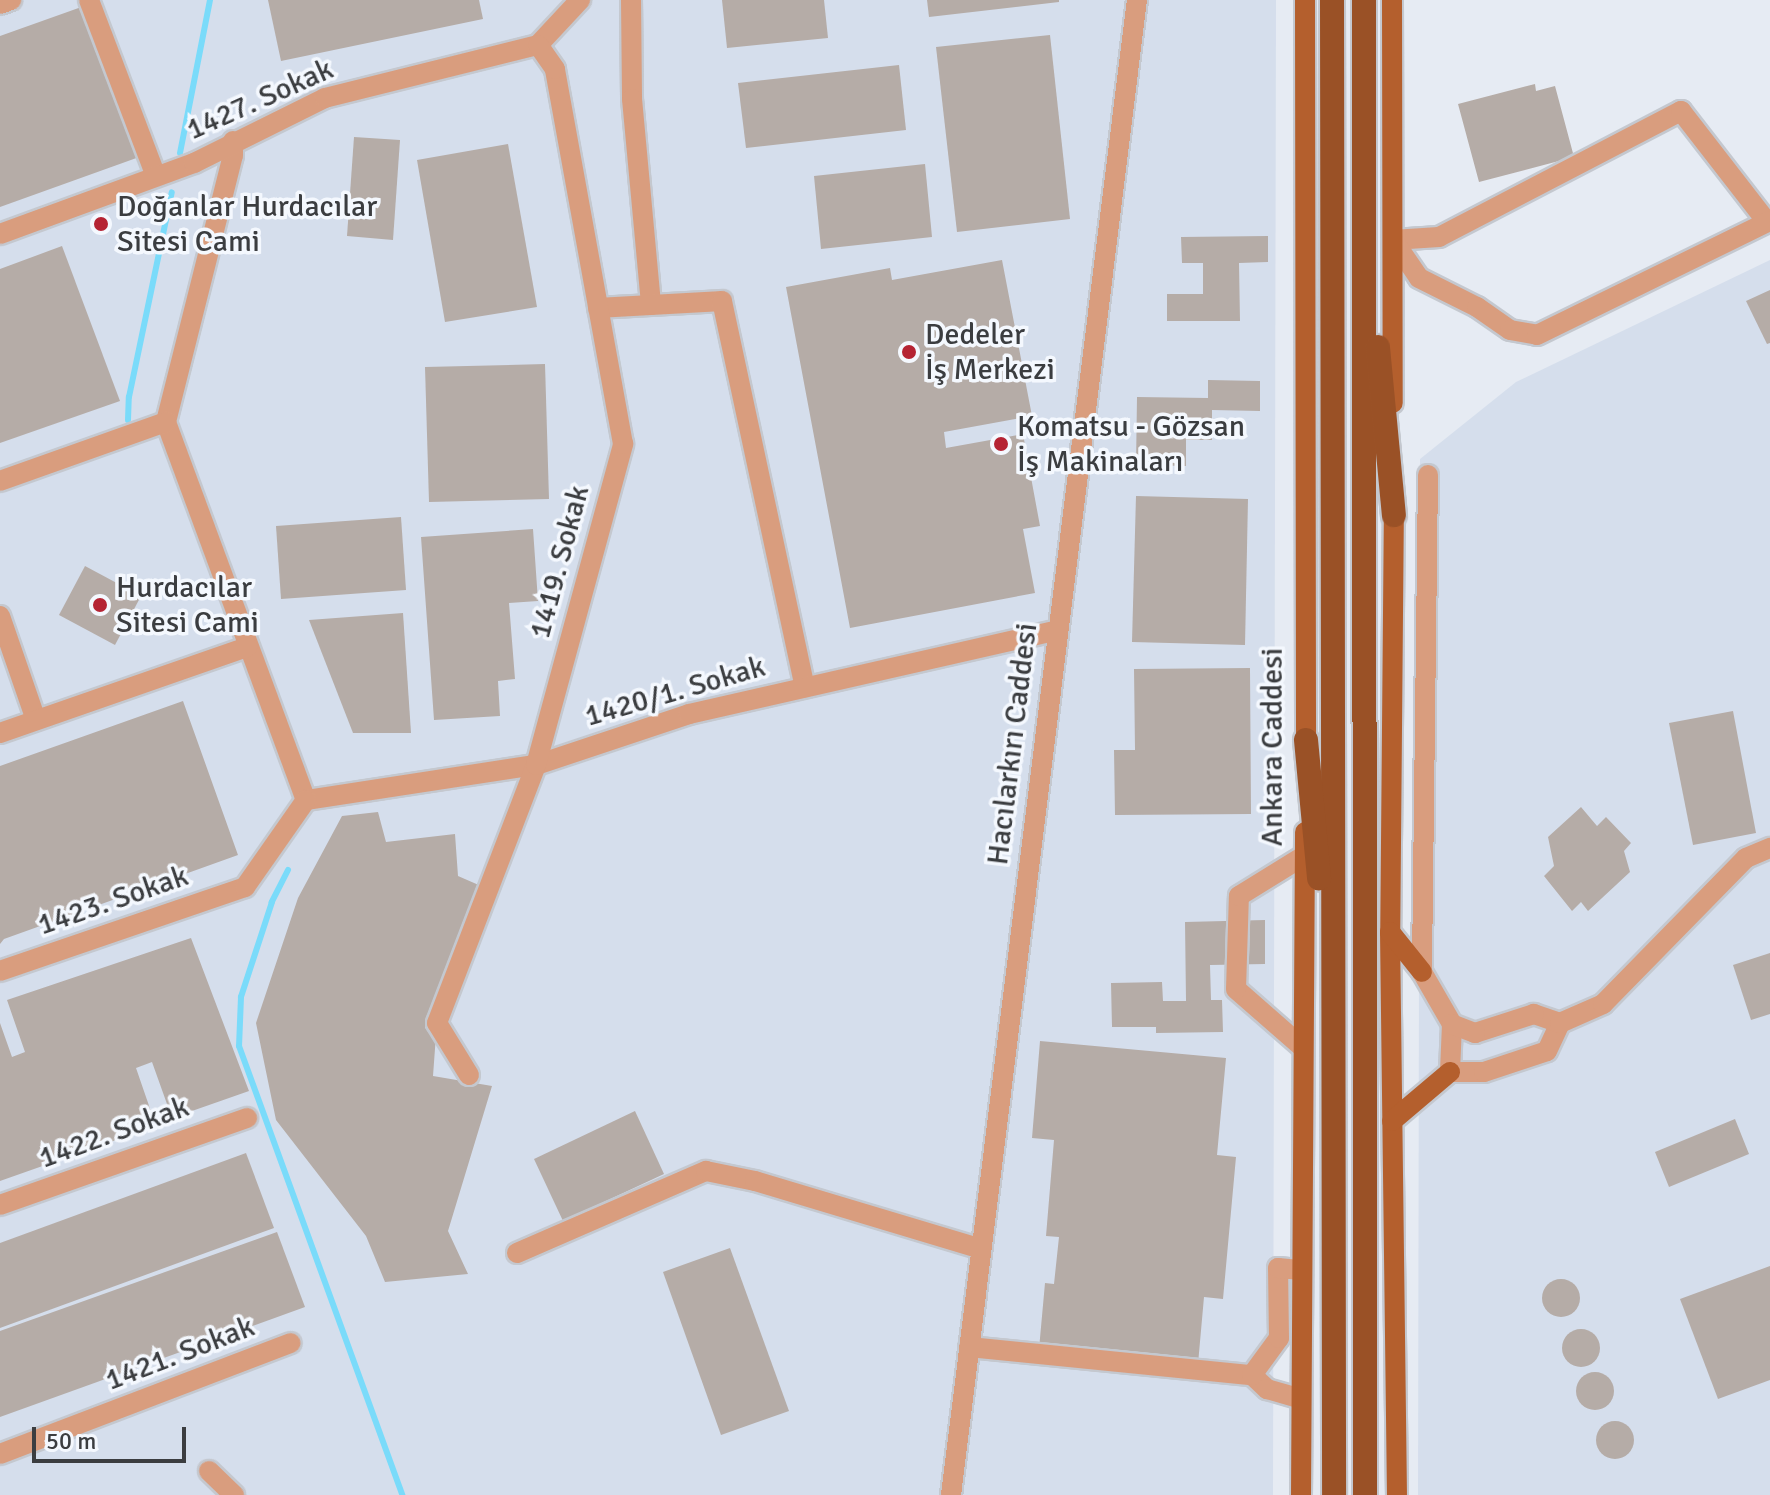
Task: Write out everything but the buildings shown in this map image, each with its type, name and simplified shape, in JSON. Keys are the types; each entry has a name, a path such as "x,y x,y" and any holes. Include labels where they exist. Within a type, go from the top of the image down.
{"highway":[{"name":"Ankara Caddesi","path":"1332,0 1334,1495"},
{"path":"1364,0 1365,1495"},
{"path":"1364,190 1394,515"},
{"path":"1306,740 1333,1023"}],"main road":[{"name":"Ankara Caddesi","path":"1301,1495 1301,1046 1306,740 1305,0"},
{"path":"1392,0 1394,515 1390,932 1397,1495"},
{"path":"1390,932 1422,972"},
{"path":"1392,1121 1450,1072"}],"street":[{"path":"0,4 11,0"},
{"path":"89,0 156,176"},
{"path":"538,45 580,0"},
{"path":"631,0 632,99 651,305"},
{"name":"Hacılarkırı Caddesi","path":"951,1495 1137,0"},
{"name":"1427. Sokak","path":"0,234 194,163 325,98 538,45"},
{"name":"1419. Sokak","path":"469,1075 437,1023 536,765 623,444 555,69 538,45"},
{"path":"1681,111 1768,222 1537,335 1510,330 1477,307 1419,278 1393,240 1439,237 1681,111"},
{"path":"233,141 233,155 166,422 306,800"},
{"path":"598,308 722,301 805,687"},
{"path":"0,481 166,422"},
{"path":"1428,475 1422,972 1452,1024 1450,1072 1484,1072 1547,1051 1560,1023 1603,1004 1746,858 1770,848"},
{"path":"0,616 36,720"},
{"name":"1420/1. Sokak","path":"306,800 536,765 689,714 1058,630"},
{"path":"0,733 247,647"},
{"name":"1423. Sokak","path":"0,971 245,887 306,800"},
{"path":"1301,1046 1236,989 1239,896 1305,855"},
{"path":"1452,1024 1475,1033 1534,1014 1560,1023"},
{"name":"1422. Sokak","path":"0,1205 247,1118"},
{"path":"517,1253 706,1171 755,1181 981,1249"},
{"path":"1252,1375 1279,1338 1278,1268 1302,1270"},
{"name":"1421. Sokak","path":"0,1454 291,1343"},
{"path":"969,1347 1252,1375 1267,1389 1299,1398"},
{"path":"209,1471 234,1495"}],"shaded area":[{"path":"0,0 1276,0 1273,1495 0,1495"},
{"path":"1770,260 1770,1495 1418,1495 1420,459 1516,382"}],"waterway":[{"path":"180,153 210,0"},
{"path":"128,420 129,397 172,192"},
{"path":"288,870 272,902 241,997 239,1046 402,1495"}],"place":[{"name":"Doğanlar Hurdacılar Sitesi Cami","path":"101,224"},
{"name":"Dedeler İş Merkezi","path":"909,352"},
{"name":"Komatsu - Gözsan İş Makinaları","path":"1001,444"},
{"name":"Hurdacılar Sitesi Cami","path":"100,605"}]}
